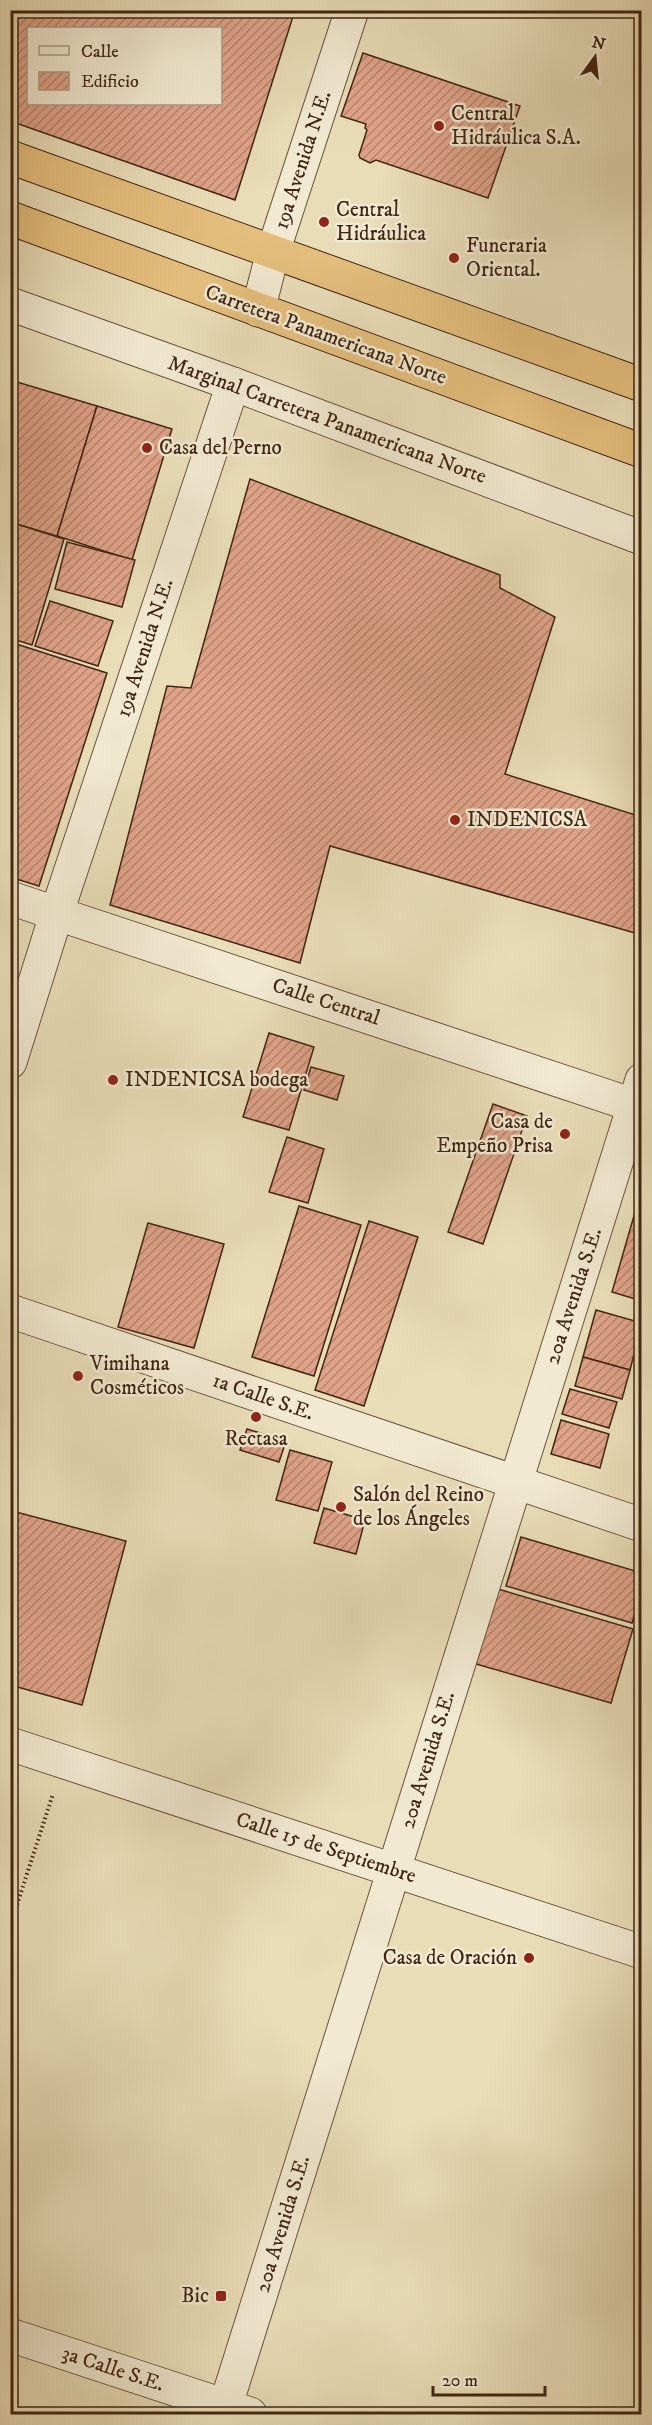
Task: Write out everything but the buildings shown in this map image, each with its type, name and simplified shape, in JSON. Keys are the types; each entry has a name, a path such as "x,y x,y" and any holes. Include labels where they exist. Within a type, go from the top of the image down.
{"highway":[{"path":"10,157 642,385"},
{"name":"Carretera Panamericana Norte","path":"11,220 642,451"}],"street":[{"name":"19a Avenida N.E.","path":"258,309 273,252 352,10"},
{"name":"Marginal Carretera Panamericana Norte","path":"10,304 233,384 642,538"},
{"name":"19a Avenida N.E.","path":"10,1062 57,912 233,384"},
{"name":"Calle Central","path":"10,898 639,1098"},
{"name":"20a Avenida S.E.","path":"233,2412 393,1871 639,1098"},
{"name":"1a Calle S.E.","path":"10,1311 642,1525"},
{"name":"Calle 15 de Septiembre","path":"10,1744 642,1952"},
{"name":"3a Calle S.E.","path":"10,2336 233,2412"}],"path":[{"path":"10,1926 63,1762"}],"place":[{"name":"Central Hidráulica S.A.","path":"439,126"},
{"name":"Central Hidráulica","path":"324,222"},
{"name":"Funeraria Oriental.","path":"454,258"},
{"name":"Casa del Perno","path":"147,448"},
{"name":"INDENICSA","path":"455,820"},
{"name":"INDENICSA bodega","path":"113,1080"},
{"name":"Casa de Empeño Prisa","path":"565,1134"},
{"name":"Vimihana Cosméticos","path":"78,1376"},
{"name":"Rectasa","path":"256,1417"},
{"name":"Salón del Reino de los Ángeles","path":"341,1507"},
{"name":"Casa de Oración","path":"529,1958"},
{"name":"Bic","path":"221,2296"}]}
